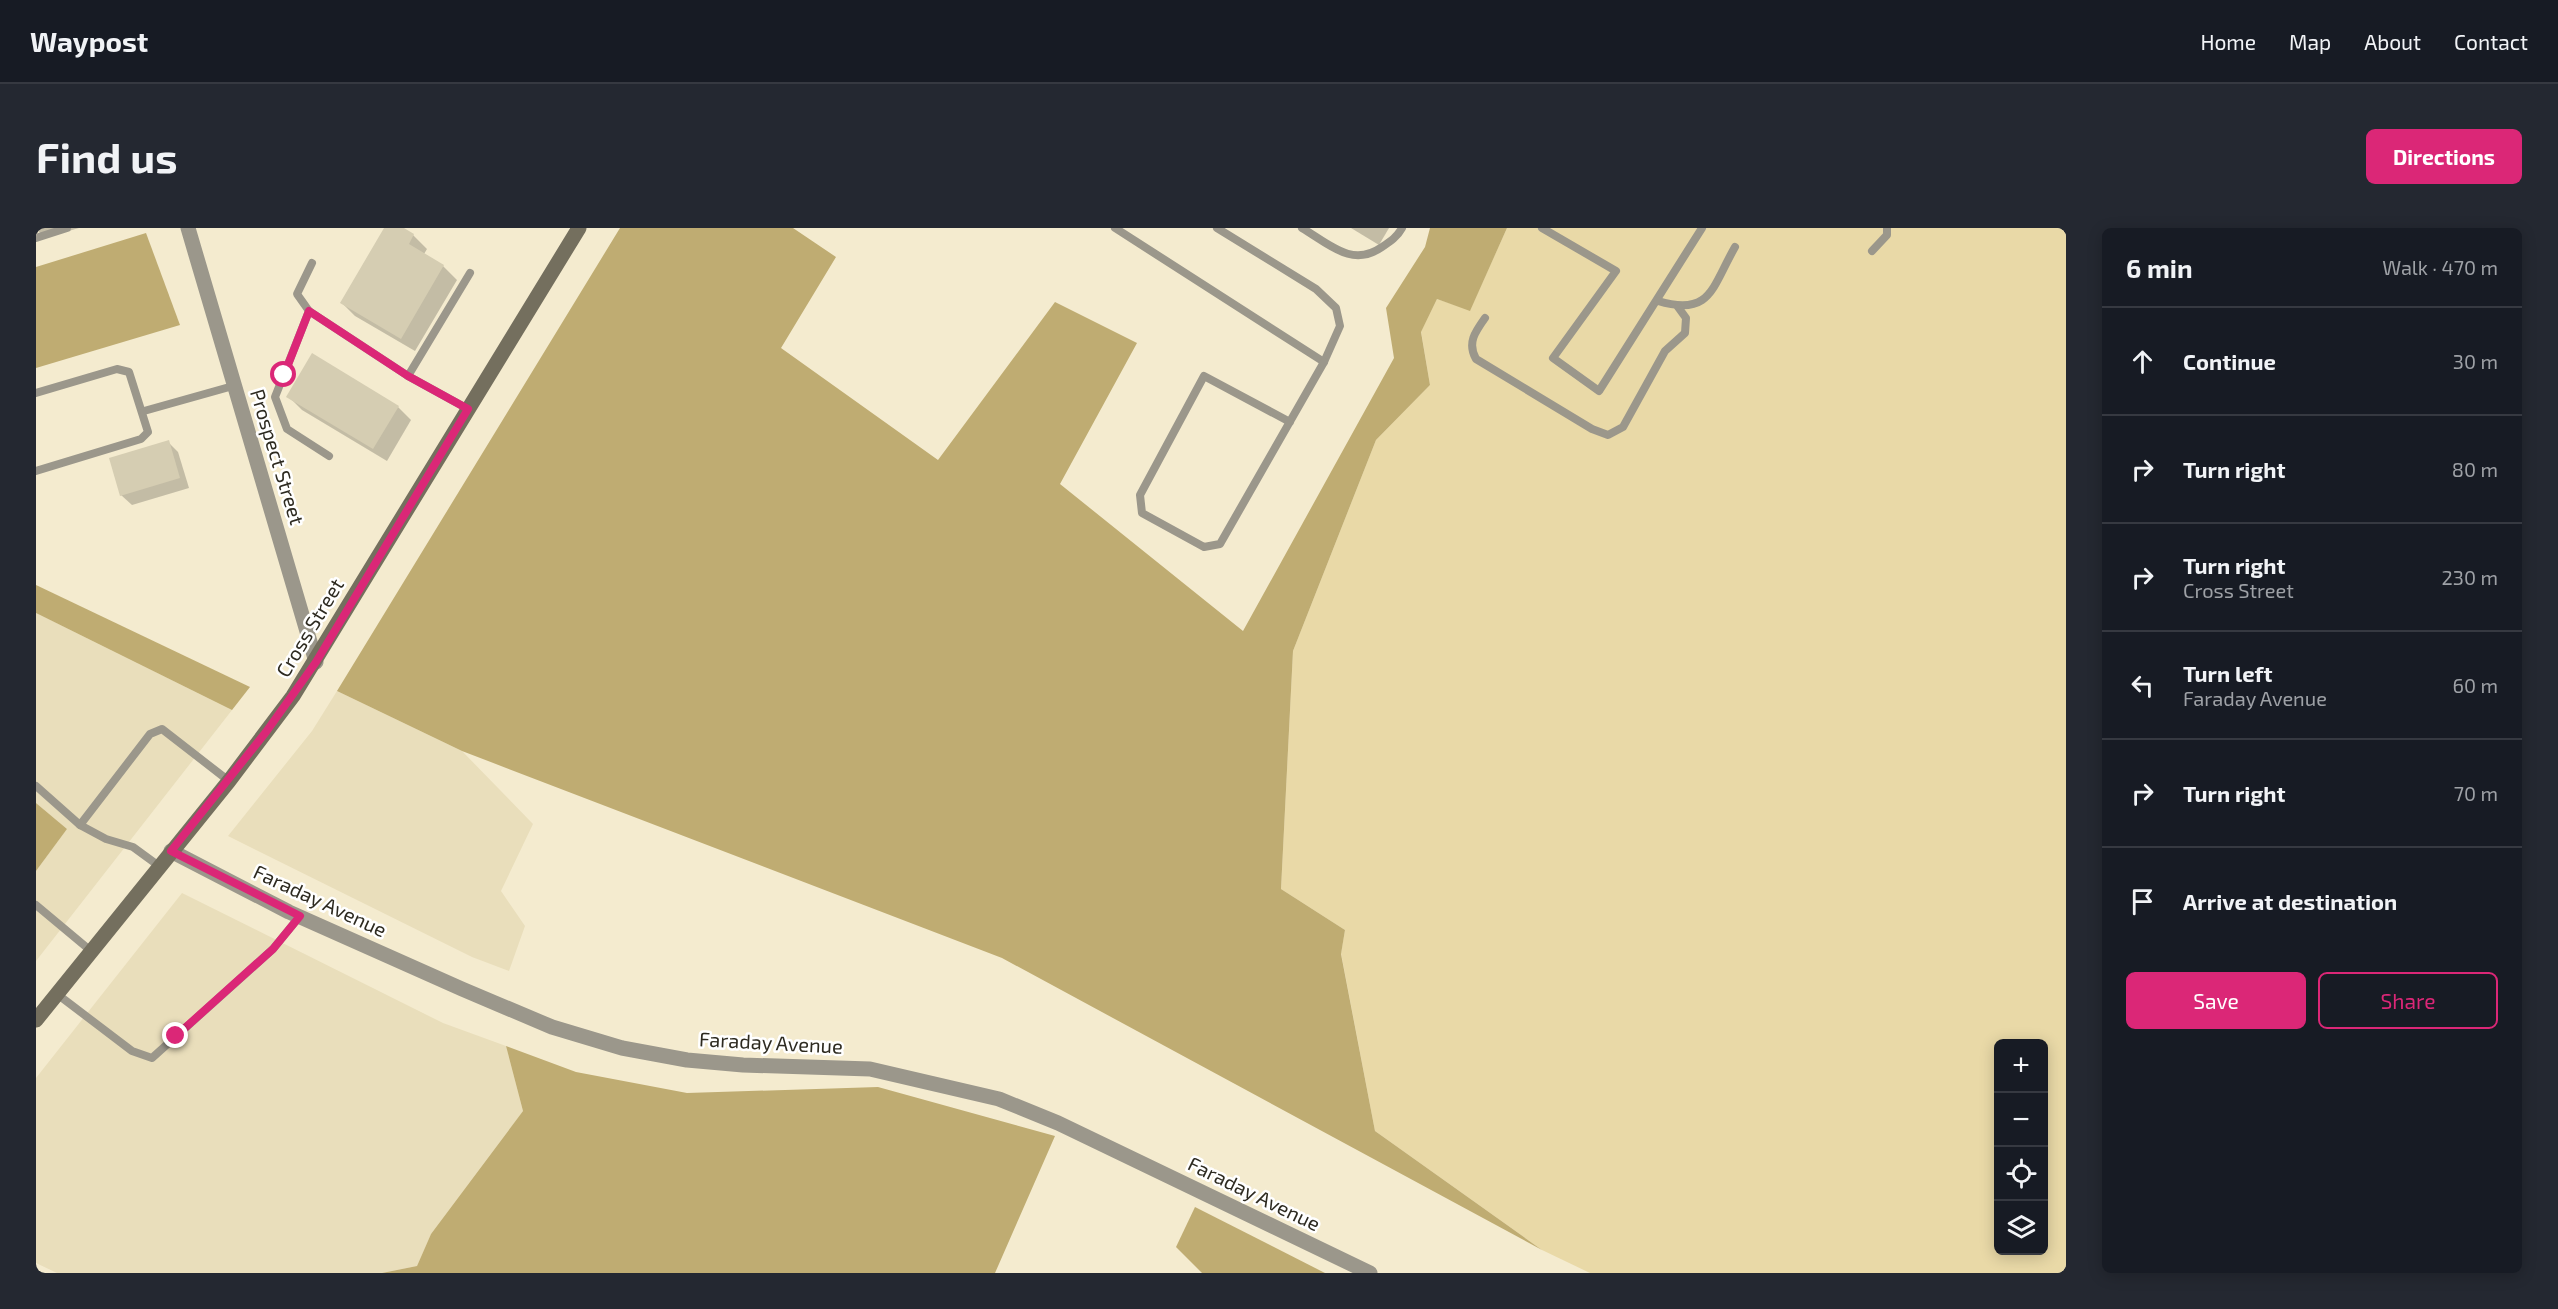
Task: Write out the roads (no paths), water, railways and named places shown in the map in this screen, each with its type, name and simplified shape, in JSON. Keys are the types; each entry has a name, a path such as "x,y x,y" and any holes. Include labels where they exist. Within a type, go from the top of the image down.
{"main road":[{"name":"Cross Street","path":"36,1020 229,781 316,662 579,228"}],"street":[{"name":"Prospect Street","path":"188,228 316,662"},
{"name":"Faraday Avenue","path":"171,851 300,916 462,990 552,1026 622,1048 687,1060 743,1065 870,1068 999,1099 1058,1123 1370,1273"}],"lane":[{"path":"36,238 67,228"},
{"path":"1114,228 1324,362"},
{"path":"1217,228 1316,289 1336,308 1340,326 1324,362 1290,422 1220,544 1204,548 1142,513 1140,495 1203,376 1290,422"},
{"path":"1302,228 1346,255 1370,255 1397,238 1402,228"},
{"path":"1542,228 1616,271 1553,358 1599,391 1702,228"},
{"path":"1872,251 1887,235 1887,228"},
{"path":"1658,301 1678,307 1692,307 1705,299 1735,247"},
{"path":"312,263 297,294 309,311 408,376 468,409"},
{"path":"408,376 470,273"},
{"path":"1485,318 1472,340 1471,348 1476,359 1592,429 1608,435 1623,427 1665,351 1684,333 1686,318 1678,307"},
{"path":"309,311 275,397 287,429 329,456"},
{"path":"36,393 117,369 129,372 144,411 148,432 141,439 36,471"},
{"path":"144,411 233,386"},
{"path":"80,825 150,734 162,729 229,781"},
{"path":"36,786 80,825 106,839 133,847 159,866"},
{"path":"36,905 91,951"},
{"path":"57,994 132,1051 152,1058 273,949 300,916"}]}
